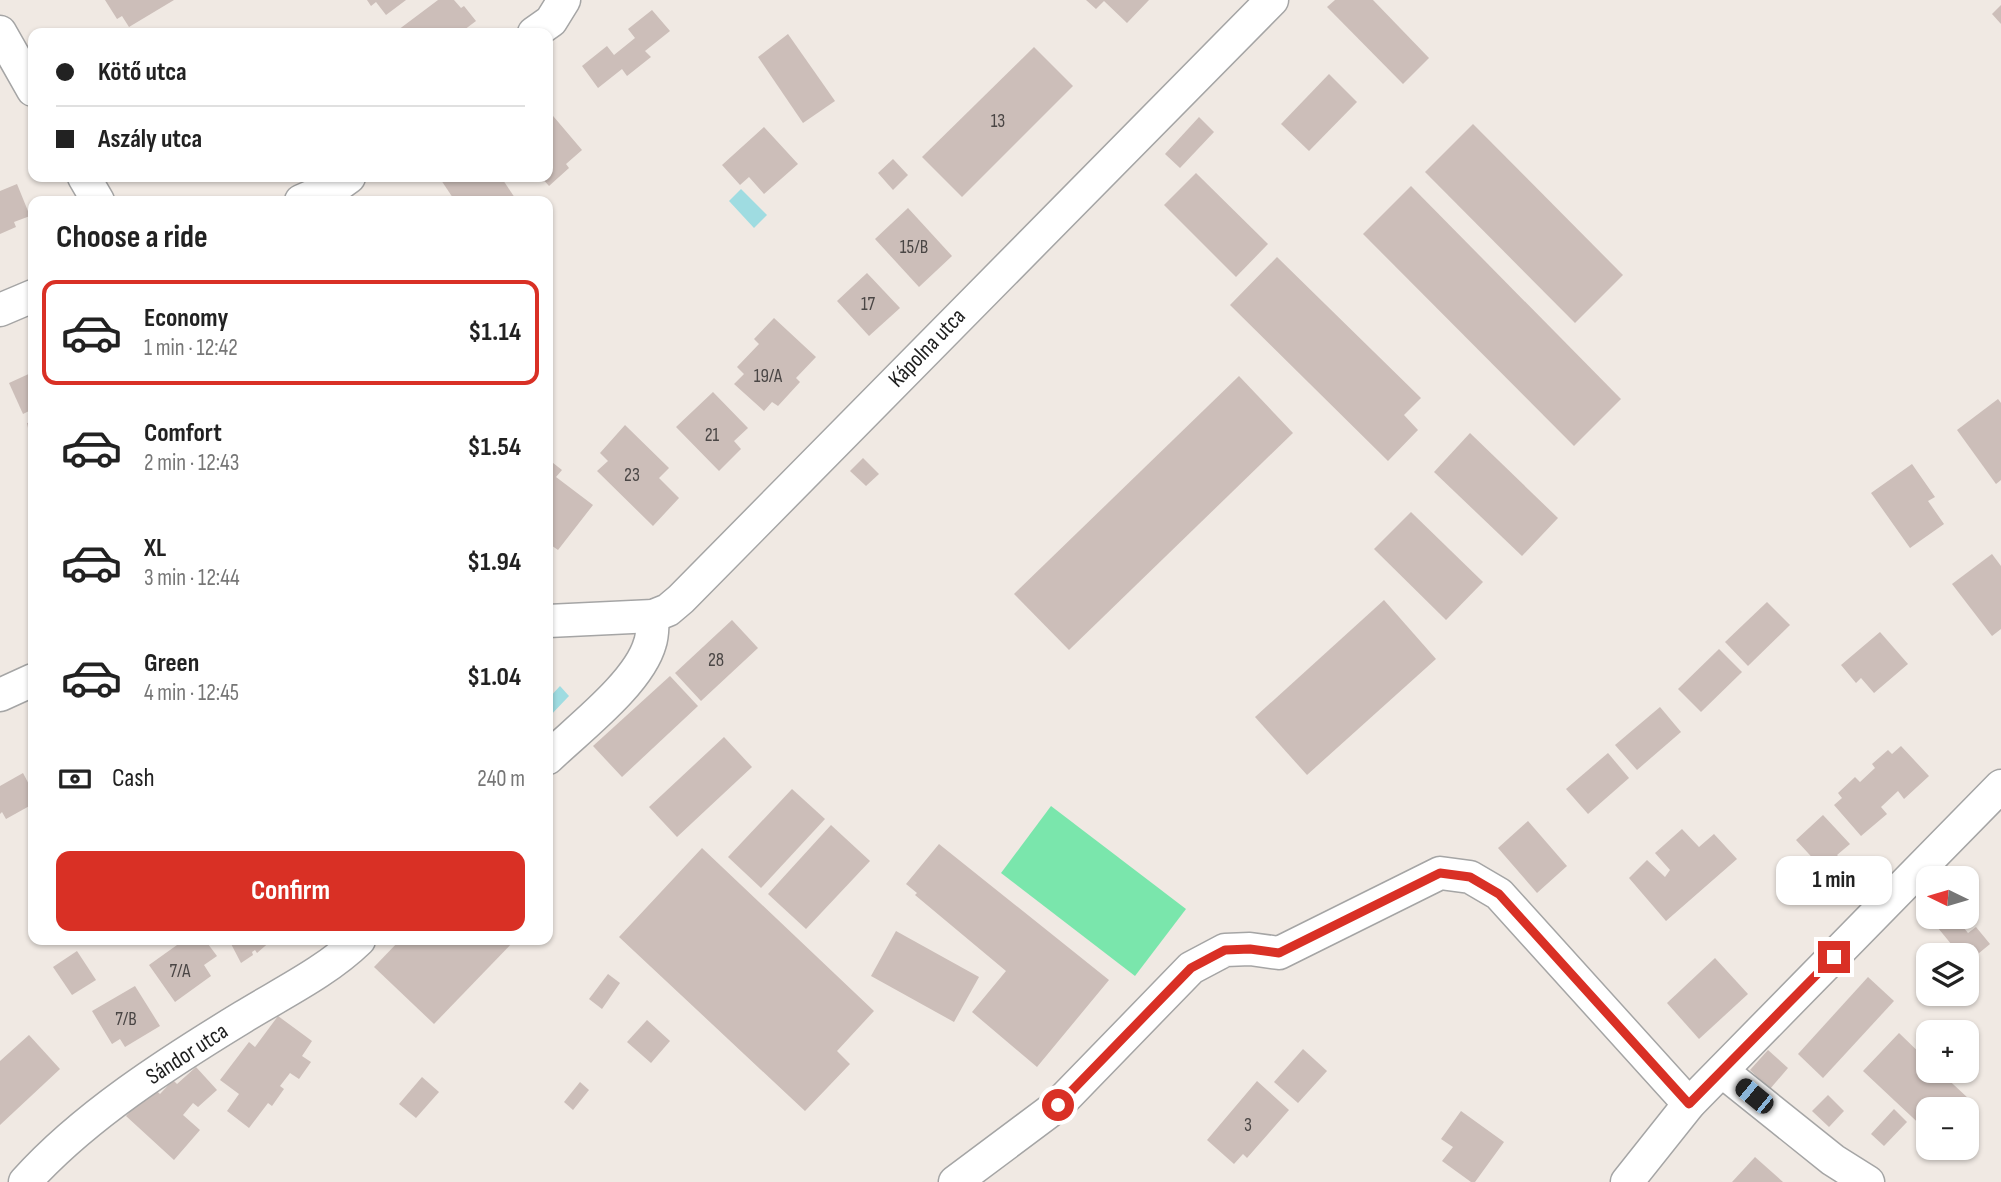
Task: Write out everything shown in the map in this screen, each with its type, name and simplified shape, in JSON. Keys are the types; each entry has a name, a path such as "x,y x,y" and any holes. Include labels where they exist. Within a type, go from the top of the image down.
{"street":[{"path":"541,28 551,20 564,0"},
{"name":"Kápolna utca","path":"553,621 653,616 668,610 681,599 1272,0"},
{"path":"0,32 28,81"},
{"path":"313,196 342,182"},
{"path":"0,310 28,298"},
{"path":"553,753 623,687 640,665 650,643 653,616"},
{"path":"0,695 28,682"},
{"path":"1627,1182 1689,1104 2001,786"},
{"path":"955,1182 1058,1105 1191,968 1225,950 1250,949 1279,953 1440,873 1470,877 1499,894 1689,1104"},
{"name":"Sándor utca","path":"25,1182 48,1156 137,1087 183,1054 325,967 353,945"},
{"path":"1722,1071 1833,1160 1868,1182"}],"green space":[{"path":"1051,806 1186,909 1135,976 1001,873"}],"water":[{"path":"741,189 767,215 754,228 729,201"},
{"path":"560,686 569,696 553,713 553,694"}],"building":[{"path":"105,0 174,0 129,27 122,16 117,19"},
{"path":"367,0 406,0 386,15 376,2 371,6"},
{"path":"438,0 454,0 461,8 464,6 476,21 467,28 401,28"},
{"path":"1086,0 1149,0 1127,23 1104,1 1096,9"},
{"path":"1335,0 1373,0 1429,58 1403,84 1327,7"},
{"path":"2001,5 2001,24 1992,14"},
{"path":"652,10 670,31 645,51 651,57 627,76 622,69 598,88 582,66 607,46 614,55 635,38 628,29"},
{"path":"788,34 835,101 803,123 758,57"},
{"path":"1034,47 1073,86 962,197 922,157"},
{"path":"1329,74 1357,102 1309,151 1281,124"},
{"path":"553,116 582,150 566,164 569,168 549,186 545,182 553,182"},
{"path":"1199,117 1214,132 1180,168 1165,154"},
{"path":"1473,124 1623,275 1575,323 1425,172"},
{"path":"764,127 798,164 764,194 749,177 740,185 722,165"},
{"path":"893,159 908,175 893,190 878,173"},
{"path":"1196,173 1268,244 1236,277 1164,205"},
{"path":"442,182 504,182 514,196 452,196"},
{"path":"17,184 28,217 14,222 16,227 0,234 0,191"},
{"path":"1411,186 1621,399 1574,446 1363,234"},
{"path":"908,208 952,256 919,287 875,239"},
{"path":"1277,257 1421,398 1404,415 1418,430 1388,461 1230,305"},
{"path":"867,273 900,308 869,336 837,301"},
{"path":"774,318 816,357 796,378 800,382 778,406 772,402 764,411 734,384 744,374 737,367 759,344 754,339"},
{"path":"28,374 28,412 23,414 9,383"},
{"path":"1239,376 1293,433 1069,650 1014,594"},
{"path":"713,392 748,428 734,441 741,449 719,471 676,427"},
{"path":"1998,399 2001,403 2001,480 1996,484 1957,430"},
{"path":"625,425 669,468 659,478 679,498 653,526 597,471 608,461 600,453"},
{"path":"1470,433 1558,518 1522,556 1434,472"},
{"path":"863,458 879,474 866,486 850,471"},
{"path":"553,463 562,470 556,477 593,505 558,550 553,546"},
{"path":"1912,464 1935,497 1928,501 1944,524 1910,548 1871,493"},
{"path":"1411,512 1483,582 1446,620 1374,549"},
{"path":"1992,554 2001,566 2001,629 1992,636 1952,584"},
{"path":"1384,600 1436,659 1307,775 1255,717"},
{"path":"1767,602 1790,625 1748,666 1725,642"},
{"path":"732,620 758,648 701,701 675,673"},
{"path":"1880,632 1908,664 1874,693 1861,678 1856,683 1841,665"},
{"path":"1719,649 1742,672 1701,712 1678,689"},
{"path":"670,676 698,706 622,777 593,746"},
{"path":"1660,707 1681,732 1637,770 1615,745"},
{"path":"724,737 752,767 677,837 649,807"},
{"path":"1901,746 1929,776 1904,799 1898,791 1881,807 1887,814 1861,836 1834,805 1842,798 1838,793 1855,777 1860,782 1875,768 1872,764 1888,750 1892,754"},
{"path":"1608,753 1629,778 1588,814 1566,789"},
{"path":"23,773 28,782 28,807 6,819 2,812 0,814 0,786"},
{"path":"792,789 825,819 761,888 728,857"},
{"path":"1823,815 1850,844 1837,855 1847,865 1832,879 1796,840"},
{"path":"1528,821 1567,866 1537,893 1498,848"},
{"path":"831,825 870,861 806,929 768,894"},
{"path":"1682,829 1699,847 1714,834 1737,859 1666,921 1629,878 1647,860 1665,877 1670,870 1655,853"},
{"path":"939,844 1109,980 1037,1067 972,1012 1006,971 915,895 917,893 906,884"},
{"path":"702,848 874,1011 837,1051 850,1064 805,1111 619,937"},
{"path":"1939,929 1965,929 1968,933 1978,929 1990,944 1979,953 1979,943 1950,943"},
{"path":"896,931 979,977 954,1022 871,976"},
{"path":"177,945 209,945 217,956 204,965 211,976 175,1002 149,965"},
{"path":"232,945 266,945 257,953 255,950 252,952 253,955 241,963"},
{"path":"395,945 510,945 434,1024 374,967"},
{"path":"77,951 96,980 72,995 53,967"},
{"path":"1715,958 1748,994 1699,1039 1667,1003"},
{"path":"608,974 620,983 602,1009 589,999"},
{"path":"1868,977 1894,1001 1823,1078 1798,1054"},
{"path":"135,986 160,1026 125,1047 120,1039 112,1044 92,1011"},
{"path":"278,1016 312,1041 302,1056 311,1062 299,1079 290,1073 280,1086 284,1089 272,1106 268,1103 249,1128 227,1111 239,1094 220,1080 249,1042 255,1047"},
{"path":"647,1020 670,1041 651,1063 627,1042"},
{"path":"1899,1033 1916,1049 1916,1083 1952,1083 1967,1097 1916,1097 1916,1121 1863,1071"},
{"path":"29,1035 60,1069 0,1125 0,1061"},
{"path":"1303,1049 1327,1071 1298,1103 1274,1082"},
{"path":"1768,1050 1788,1068 1770,1089 1750,1070"},
{"path":"196,1067 217,1090 198,1107 193,1103 183,1115 200,1130 174,1160 126,1116 152,1087 160,1094 173,1080 177,1084"},
{"path":"422,1077 439,1092 416,1118 399,1104"},
{"path":"1257,1081 1289,1110 1247,1158 1243,1154 1234,1164 1207,1140"},
{"path":"580,1082 589,1090 573,1110 564,1102"},
{"path":"1828,1095 1844,1111 1829,1127 1812,1111"},
{"path":"1894,1109 1907,1122 1884,1146 1871,1134"},
{"path":"1461,1111 1504,1142 1475,1182 1471,1182 1442,1161 1453,1147 1441,1139"},
{"path":"1755,1157 1783,1182 1732,1182"}],"route":[{"path":"1058,1105 1191,968 1225,950 1250,949 1279,953 1440,873 1470,877 1499,894 1689,1104 1834,957"}]}
